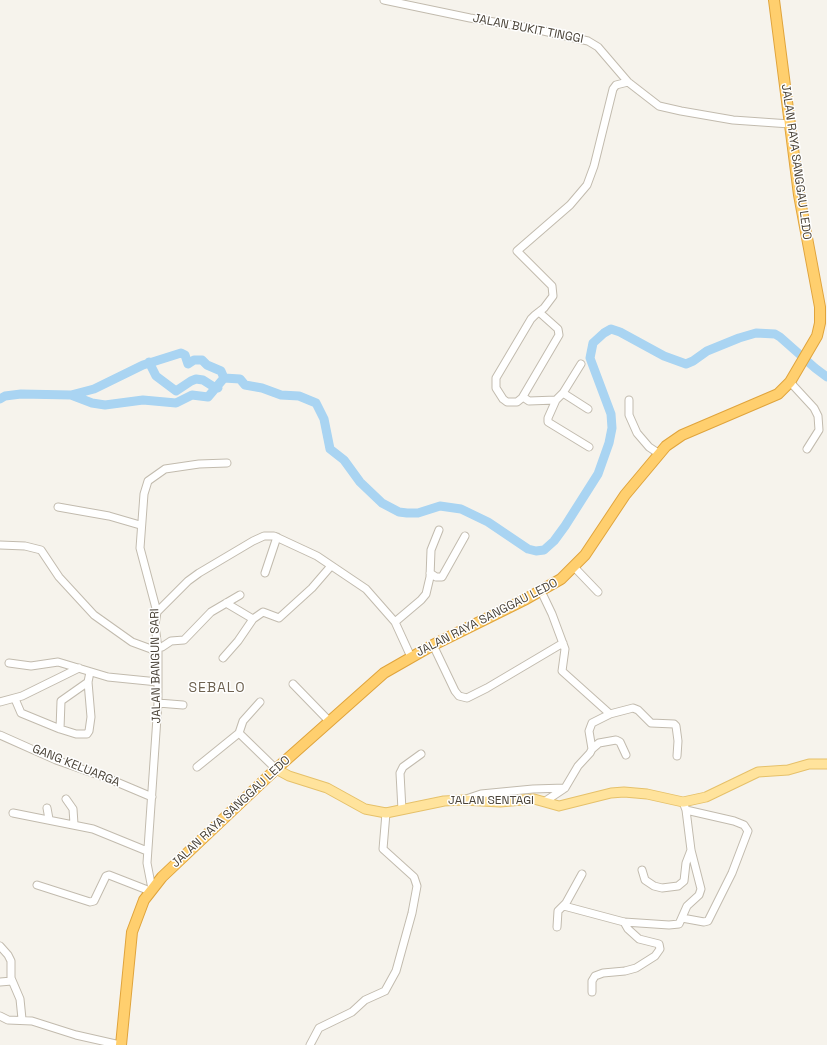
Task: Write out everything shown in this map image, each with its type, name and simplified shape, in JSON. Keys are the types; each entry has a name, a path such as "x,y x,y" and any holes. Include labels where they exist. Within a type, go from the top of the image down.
{"highway":[{"name":"JALAN RAYA SANGGAU LEDO","path":"120,1045 132,932 142,905 151,890 276,769 381,675 433,645 561,580 585,555 625,495 658,453 682,436 778,394 790,382 814,341 820,327 820,302 802,216 774,0"}],"main road":[{"name":"JALAN SENTAGI","path":"276,769 288,776 328,788 365,809 386,813 444,801 463,800 500,802 529,799 559,806 612,793 624,792 647,794 685,806 758,772 788,770 809,764 827,764"}],"street":[{"name":"JALAN BUKIT TINGGI","path":"384,0 584,40 598,47 628,82 653,102 664,107 733,120 790,124"},
{"path":"539,312 558,329 559,333 523,397 517,402 507,402 499,394 495,380 527,326 539,312 552,298 553,290 546,280 517,251 570,204 586,185 595,159 613,89 616,85 628,82"},
{"path":"581,364 563,393 556,400 548,418 548,422 588,447"},
{"path":"790,382 814,408 818,416 819,430 807,449"},
{"path":"563,393 588,409"},
{"path":"523,397 527,401 556,400"},
{"path":"629,400 629,415 637,433 648,447 658,453"},
{"name":"JALAN BANGUN SARI","path":"151,890 148,873 148,851 158,703 158,648 156,638 157,612 140,548 140,525 145,486 148,481 160,471 199,464 227,462"},
{"path":"58,507 109,516 140,525"},
{"path":"395,622 424,598 429,584 431,550 439,530"},
{"path":"157,612 188,581 199,573 260,538 270,535 316,556 366,589 395,622 411,657"},
{"path":"430,573 436,577 442,577 465,536"},
{"path":"265,573 277,537"},
{"path":"0,545 25,546 41,550 59,577 94,615 138,645 151,649 158,648 171,641 184,640 210,613 240,595"},
{"path":"223,658 238,641 253,619 263,612 276,618 281,618 322,578 331,566"},
{"path":"574,567 598,592"},
{"path":"541,591 563,643 565,651 562,661 562,671 610,714"},
{"path":"226,603 253,619"},
{"path":"156,638 166,644"},
{"path":"433,645 455,691 459,696 466,698 487,688 563,643"},
{"path":"9,663 31,666 56,662 112,678 158,682"},
{"path":"0,702 15,698 79,668"},
{"path":"15,698 21,713 60,729 76,734 86,735 89,733 92,712 88,682 90,672"},
{"path":"60,729 61,701 88,682"},
{"path":"293,684 329,721"},
{"path":"196,767 239,733 243,721 260,702"},
{"path":"158,703 183,705"},
{"path":"592,749 589,731 592,723 610,714 633,708 638,710 651,723 676,725 679,748 677,756"},
{"path":"239,733 276,769"},
{"name":"GANG KELUARGA","path":"0,735 56,760 107,778 152,797"},
{"path":"544,802 565,788 574,771 589,756 592,749 599,743 618,740 626,755"},
{"path":"402,810 400,773 404,767 421,754"},
{"path":"463,800 481,794 533,789 565,788"},
{"path":"66,799 73,809 74,824"},
{"path":"564,906 624,922 672,925 679,924 687,906 701,890 701,883 691,850 685,806 744,825 748,831 735,867 708,921 704,922 682,918"},
{"path":"47,808 49,819"},
{"path":"13,813 93,829 148,851"},
{"path":"310,1045 319,1028 352,1012 365,1000 385,991 396,971 412,913 417,886 414,877 383,849 386,813"},
{"path":"642,870 645,880 654,886 662,888 678,886 684,881 686,863 691,850"},
{"path":"556,927 558,913 564,906 582,874"},
{"path":"37,885 90,902 94,901 106,876 109,875 151,890"},
{"path":"592,992 592,981 595,976 603,972 625,971 636,968 655,956 660,949 659,944 640,939 628,929 624,922"},
{"path":"0,946 8,955 11,962 12,981 20,999 22,1019"},
{"path":"0,982 12,981"},
{"path":"0,1016 8,1020 22,1019 120,1045"}],"waterway":[{"path":"0,399 5,396 21,394 71,395 92,403 105,405 143,400 176,403 192,395 208,397 224,378 240,379 245,385 262,388 281,395 299,396 316,403 324,419 330,449 344,460 360,482 382,503 399,512 407,513 418,513 440,506 461,509 488,522 528,549 536,551 544,550 554,541 565,526 598,474 609,443 612,428 611,414 590,358 593,343 604,333 611,329 620,332 664,356 686,364 707,351 739,338 756,333 775,334 827,377"},
{"path":"71,395 94,389 143,365 181,353 185,355 188,364 194,360 202,360 207,365 221,371 224,378"},
{"path":"149,362 156,376 176,391 196,379 203,380 218,388"}],"district":[{"name":"SEBALO","path":"217,688"}]}
